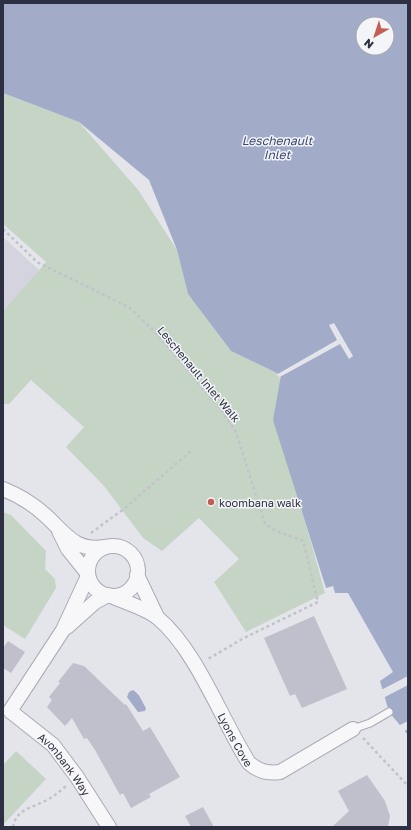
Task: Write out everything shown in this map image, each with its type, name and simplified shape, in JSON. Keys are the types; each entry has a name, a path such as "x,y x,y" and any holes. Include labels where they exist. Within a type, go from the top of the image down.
{"street":[{"path":"3,489 34,506 77,543 92,549 107,547 123,548 130,553 136,563 137,575 131,588 118,596 109,596 98,592 93,587 88,575 68,549 58,528"},
{"path":"63,630 88,575 90,559 100,549 107,547"},
{"name":"Lyons Cove","path":"137,575 157,617 182,644 244,754 249,762 261,771 273,773 280,772 353,728"},
{"path":"63,630 95,602 109,596"},
{"name":"Lyons Cove","path":"109,596 157,617"},
{"name":"Avonbank Way","path":"63,630 8,713 53,745 77,777 109,827"}],"lane":[{"path":"353,728 370,723 389,712"}],"path":[{"name":"Leschenault Inlet Walk","path":"3,229 37,262 130,308 168,347 223,412 236,432 265,524 276,532 294,537 302,542 318,602 244,638 196,667"},
{"path":"88,535 125,508 191,450"},
{"path":"353,728 408,786"},
{"path":"13,827 18,815 23,810 54,796 77,777"}],"shaded area":[{"path":"3,237 39,270 3,311"}],"green space":[{"path":"3,93 79,122 139,191 177,250 188,294 231,351 281,375 274,420 325,593 246,632 214,582 239,559 199,518 162,551 143,538 104,486 66,447 84,427 31,380 9,404 3,404 3,311 46,262 3,224"},
{"path":"3,512 11,515 46,551 45,569 55,579 56,588 25,639 3,625"},
{"path":"16,751 46,779 3,825 3,765"}],"water":[{"name":"Leschenault Inlet","path":"3,3 408,3 408,735 389,712 380,681 393,672 348,593 335,593 333,586 326,588 273,420 281,375 231,351 188,294 177,250 149,180 79,122 3,93"},
{"path":"133,690 141,698 146,708 145,711 138,712 127,697 129,692"}],"pier":[{"path":"334,323 353,356 349,359 340,344 278,378 279,376 276,375 337,340 329,325"},
{"path":"408,676 408,685 383,698 381,690"},
{"path":"408,721 408,729 403,732 398,726"}],"building":[{"path":"314,616 347,689 302,708 295,694 290,696 264,638"},
{"path":"8,641 25,652 11,673 3,668 3,648"},
{"path":"73,663 84,666 125,705 126,704 143,731 150,727 180,777 149,794 151,797 131,808 123,793 120,795 95,750 87,738 84,739 72,718 65,726 47,707 52,700 49,697 60,683 58,682"},
{"path":"367,775 385,801 390,816 388,827 332,827 349,811 338,791"},
{"path":"203,807 214,827 191,827 185,816"}],"place":[{"name":"koombana walk","path":"211,502"}]}
